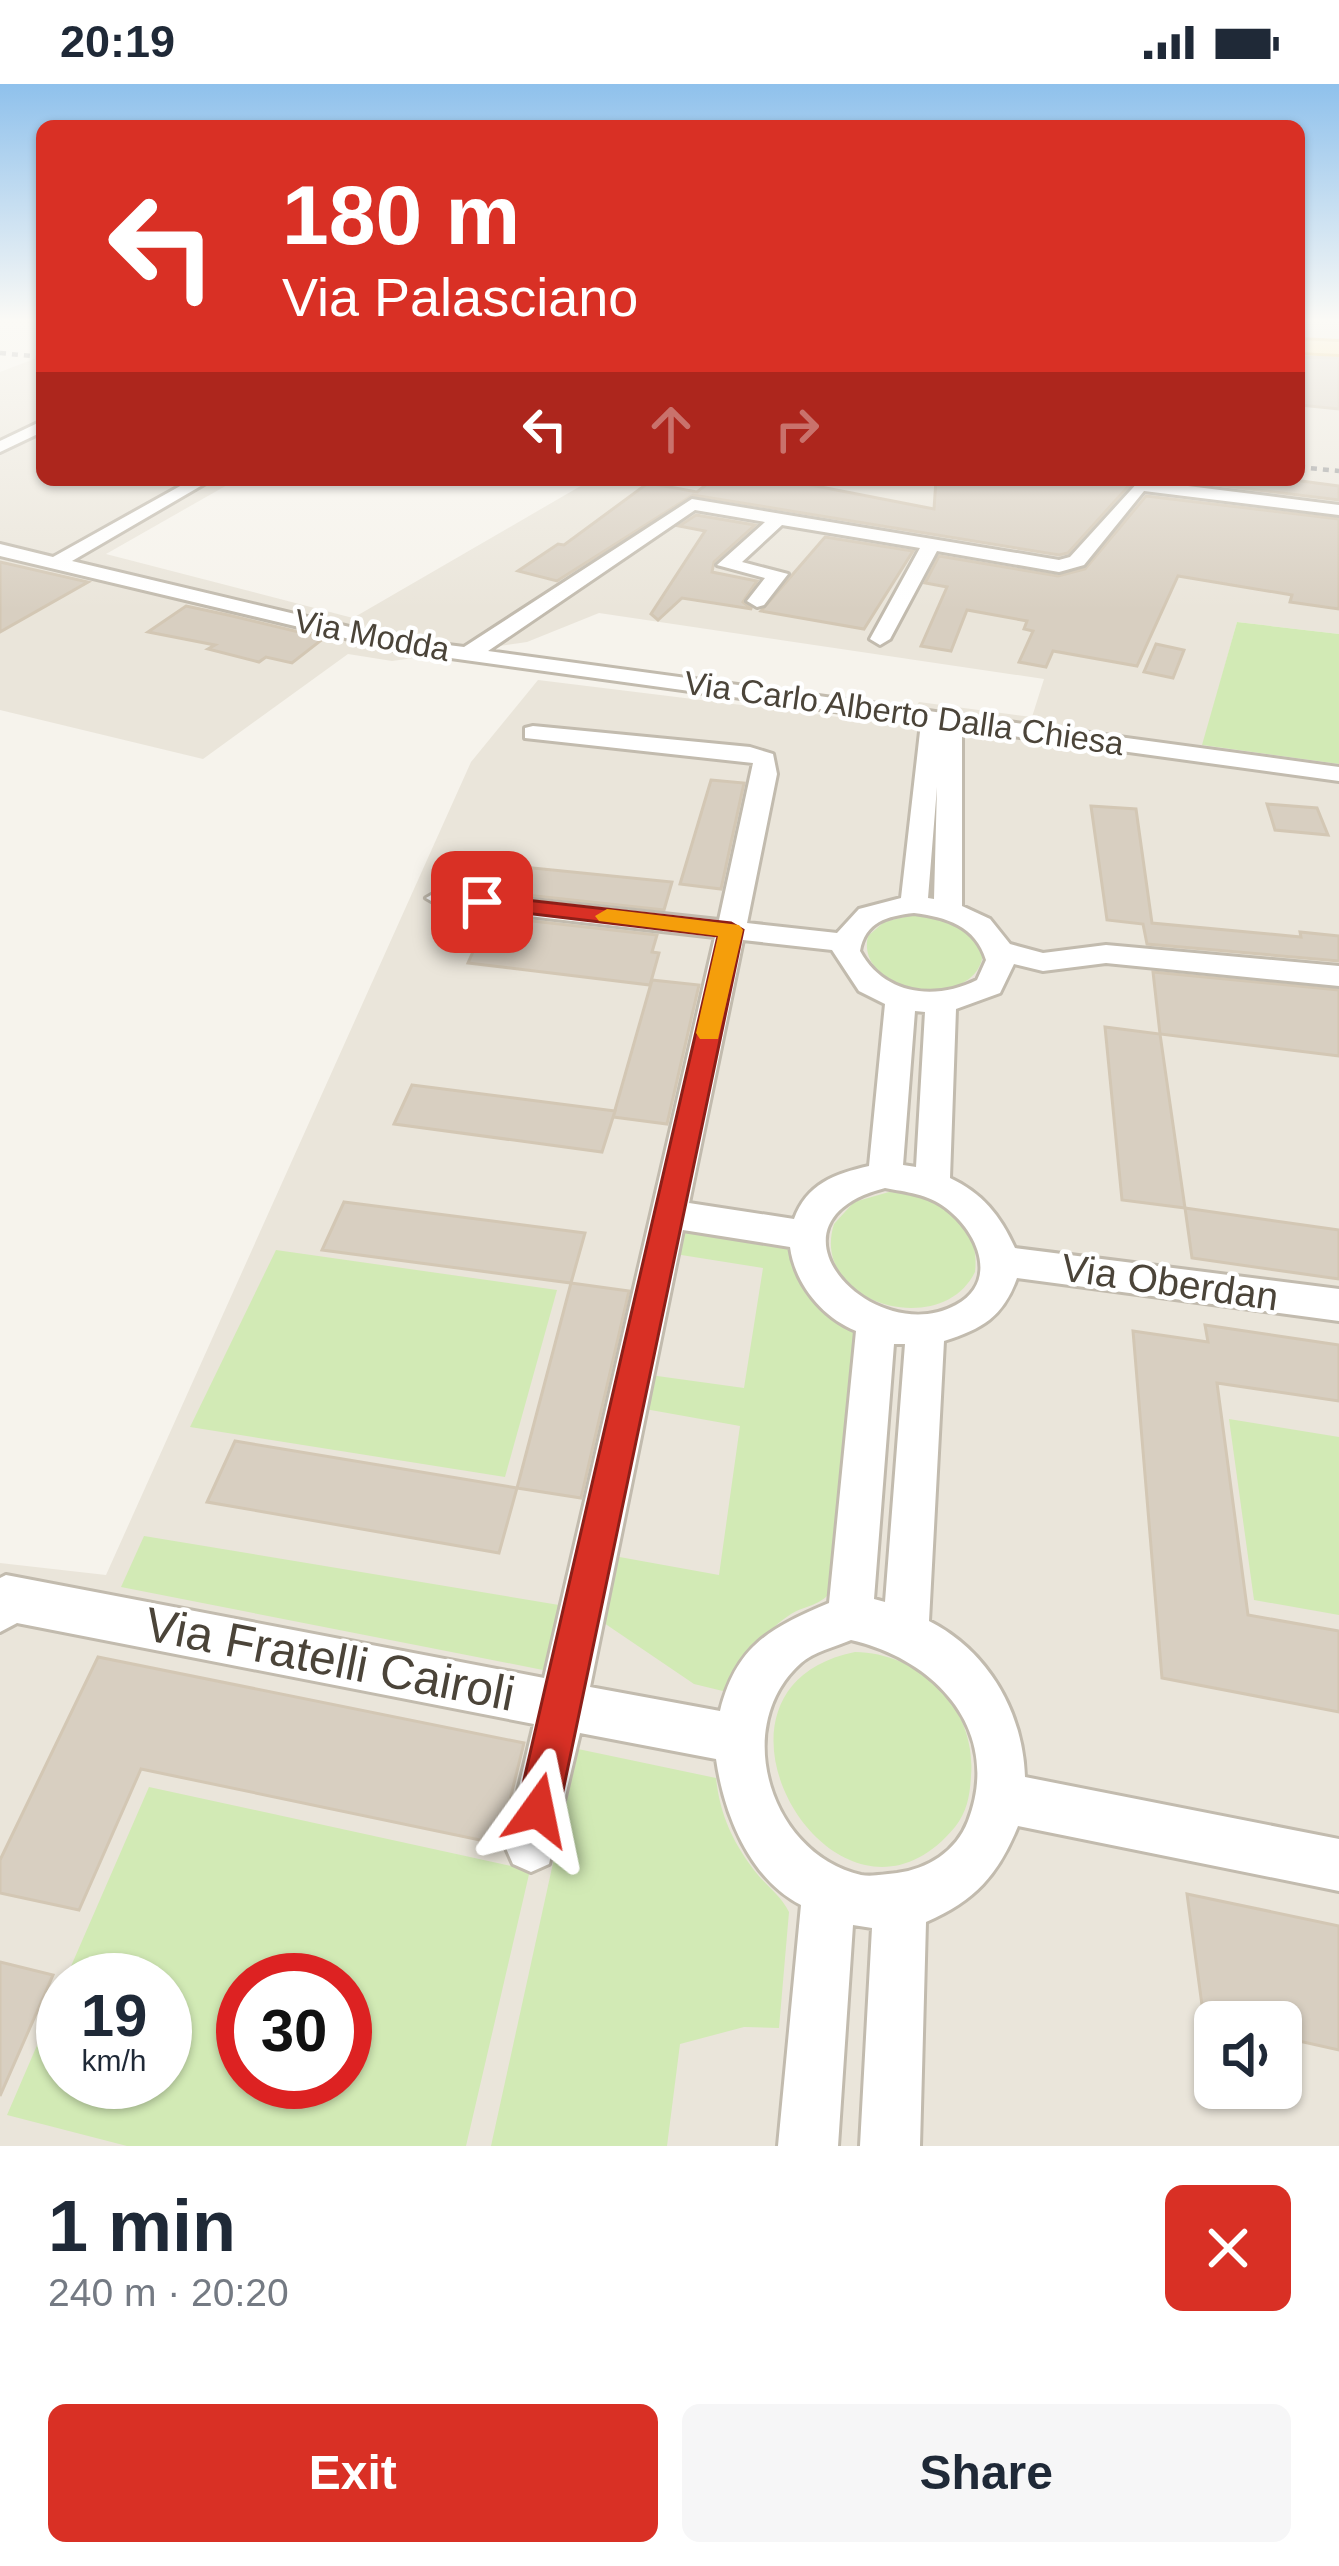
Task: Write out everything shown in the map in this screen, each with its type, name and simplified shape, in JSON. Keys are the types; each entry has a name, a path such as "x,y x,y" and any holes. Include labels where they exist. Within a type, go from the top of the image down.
{"street":[{"path":"0,447 36,429"},
{"path":"54,564 192,486"},
{"name":"Via Modda","path":"0,550 387,643 470,654 692,504 1018,562 1069,565 1139,486"},
{"name":"Via Modda","path":"1148,486 1339,510"},
{"path":"757,601 778,574 727,565 777,520"},
{"path":"880,639 930,547"},
{"name":"Via Carlo Alberto Dalla Chiesa","path":"470,654 1339,774"},
{"path":"914,904 940,718"},
{"path":"940,718 948,909"},
{"path":"531,1846 765,759 533,733"},
{"path":"440,898 846,943"},
{"path":"914,904 948,909 981,926 1000,951 1000,970 989,986 969,997 941,1002 901,998 859,975 848,959 846,943 853,928 867,916 914,904"},
{"path":"1000,951 1043,962 1106,954 1339,976"},
{"path":"885,1174 901,998"},
{"path":"932,1182 941,1002"},
{"path":"885,1174 932,1182 977,1210 992,1231 1000,1261 994,1289 978,1309 955,1323 925,1330 876,1325 834,1301 806,1257 805,1235 812,1214 826,1196 847,1183 885,1174"},
{"path":"669,1214 805,1235"},
{"name":"Via Oberdan","path":"1000,1261 1339,1305"},
{"path":"850,1617 876,1325"},
{"path":"906,1629 925,1330"},
{"name":"Via Fratelli Cairoli","path":"0,1609 6,1598 737,1738"},
{"path":"850,1617 906,1629 952,1660 976,1690 998,1744 1000,1797 992,1826 970,1864 937,1891 900,1903 851,1899 790,1866 761,1829 742,1787 737,1738 746,1695 770,1656 805,1629 850,1617"},
{"path":"1000,1797 1339,1865"},
{"path":"808,2146 829,1891"},
{"path":"890,2146 900,1903"}],"shaded area":[{"path":"0,417 36,417 36,486 225,486 106,554 353,618 581,486 1305,486 1305,417 1339,417 1339,634 1237,622 1203,745 1339,764 1339,2146 0,2146 0,1563 106,1575 471,762 538,680 903,725 919,702 1032,717 1044,679 599,613 527,642 392,661 348,654 203,759 0,710"}],"green space":[{"path":"1237,622 1339,634 1339,764 1202,745"},
{"path":"912,915 944,920 971,936 983,954 975,973 940,990 896,983 879,972 869,956 868,936 884,922"},
{"path":"889,1192 939,1204 963,1224 975,1254 975,1272 958,1293 935,1305 882,1304 841,1275 831,1252 834,1224 854,1202"},
{"path":"680,1228 786,1244 858,1329 832,1590 771,1630 731,1693 694,1684 604,1623 602,1617 614,1556 719,1575 740,1426 645,1409 650,1375 744,1388 763,1268 675,1254"},
{"path":"276,1250 557,1290 505,1477 190,1427"},
{"path":"1229,1419 1339,1437 1339,1615 1254,1600"},
{"path":"144,1536 559,1605 543,1670 121,1587"},
{"path":"855,1652 902,1662 922,1674 940,1689 965,1728 971,1776 965,1809 955,1827 910,1862 864,1865 824,1844 792,1807 775,1761 777,1715 802,1676"},
{"path":"578,1749 716,1778 735,1841 789,1912 779,2028 744,2027 680,2044 667,2146 491,2146"},
{"path":"149,1787 530,1870 466,2146 127,2146 7,2115 36,2048 36,2109 192,2109 192,1953 77,1953"}],"building":[{"path":"1305,481 1339,486 1339,500 1225,486 1305,486"},
{"path":"644,486 697,492 704,486 816,486 934,509 936,486 1129,486 1068,553 1059,555 693,495 557,581 518,571 558,544 564,545"},
{"path":"1146,496 1339,519 1339,609 1290,602 1292,595 1178,576 1137,666 1053,651 1046,667 1019,662 1033,631 1024,629 1027,621 967,610 951,651 921,646 947,587 925,583 939,556 1058,576 1085,569"},
{"path":"696,515 755,525 714,562 712,572 757,581 743,602 752,609 682,598 658,620 651,614 705,531 679,526"},
{"path":"825,537 913,551 864,629 761,611"},
{"path":"0,562 88,582 0,632"},
{"path":"186,606 324,638 292,663 266,657 259,662 208,649 215,645 148,632"},
{"path":"1156,644 1184,650 1173,678 1144,672"},
{"path":"711,780 744,783 721,889 680,884"},
{"path":"1267,804 1317,808 1328,835 1275,830"},
{"path":"1091,806 1136,809 1152,923 1301,937 1300,932 1339,936 1339,961 1147,944 1143,924 1107,920"},
{"path":"473,862 672,882 664,910 461,888"},
{"path":"489,916 657,935 652,952 659,953 650,985 468,963"},
{"path":"1153,972 1339,990 1339,1056 1160,1034"},
{"path":"652,980 699,985 667,1124 613,1117"},
{"path":"1105,1027 1160,1034 1185,1208 1122,1200"},
{"path":"412,1085 615,1111 602,1152 394,1124"},
{"path":"344,1202 585,1233 571,1283 322,1250"},
{"path":"1185,1208 1339,1230 1339,1279 1192,1258"},
{"path":"571,1283 629,1291 581,1498 517,1488"},
{"path":"1205,1325 1339,1345 1339,1401 1217,1383 1248,1615 1339,1631 1339,1712 1162,1678 1133,1331 1208,1342"},
{"path":"235,1441 517,1488 499,1553 207,1502"},
{"path":"98,1657 524,1743 499,1844 141,1769 79,1910 0,1893 0,1860"},
{"path":"1187,1894 1339,1926 1339,2050 1302,2042 1302,2001 1201,2001"},
{"path":"0,1962 36,1971 36,2014 0,2096"}],"railway":[{"path":"1305,468 1339,471"}],"slow traffic":[{"path":"607,916 731,930 709,1033"}],"route":[{"path":"482,902 731,930 538,1810"}]}
